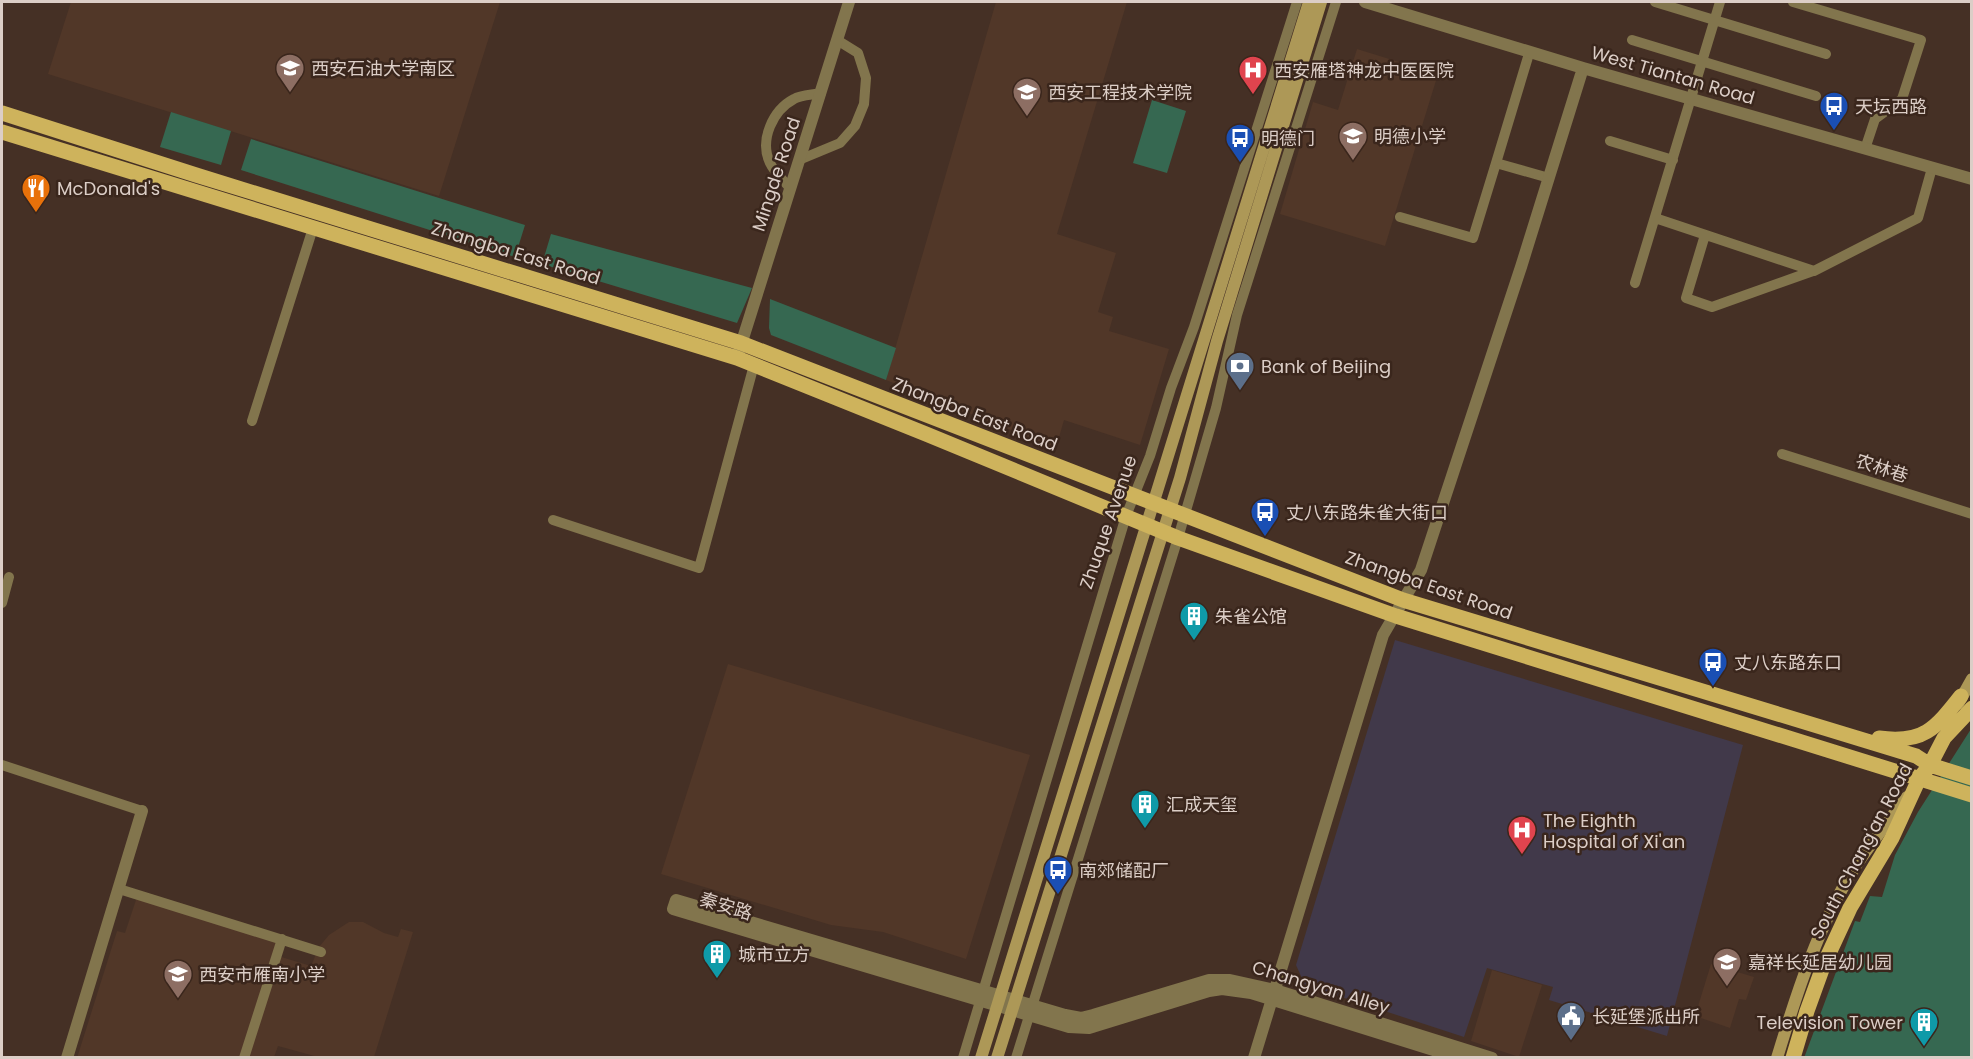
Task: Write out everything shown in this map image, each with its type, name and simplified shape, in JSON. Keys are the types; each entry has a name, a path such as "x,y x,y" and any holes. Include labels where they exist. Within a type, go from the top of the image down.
{"main road":[{"name":"Zhuque Avenue","path":"981,1058 1309,2"},
{"path":"998,1058 1163,532 1202,401 1217,341 1321,2"},
{"name":"Zhangba East Road","path":"2,113 739,351 1185,514 1403,600 1916,756 1930,765 1971,778"},
{"name":"Zhangba East Road","path":"2,132 313,228 739,351 754,365 1179,538 1396,616 1915,785 1971,795"},
{"path":"1944,738 1961,696 1971,679"},
{"path":"1838,732 1895,740 1908,739 1920,735 1938,723 1961,696"},
{"name":"South Chang'an Road","path":"1793,1058 1807,1011 1832,945 1859,891 1892,838 1915,785 1930,765 1944,738 1971,708"},
{"path":"1777,1058 1808,962 1837,899 1880,830 1915,785"}],"street":[{"name":"Mingde Road","path":"739,351 849,2"},
{"name":"Zhuque Avenue","path":"963,1058 1126,516 1150,456 1171,388 1194,327 1297,2"},
{"path":"1017,1058 1179,538 1216,408 1237,315 1336,2"},
{"name":"West Tiantan Road","path":"1365,2 1583,68 1971,179"},
{"path":"1655,2 1826,54"},
{"path":"1635,283 1720,2"},
{"path":"1793,2 1921,40 1902,99 1875,119 1865,149"},
{"path":"799,160 840,142 855,126 864,104 866,78 858,53 837,40"},
{"path":"1632,40 1816,96"},
{"path":"1400,216 1473,238 1528,57"},
{"path":"1254,1058 1383,635 1421,570 1583,68"},
{"path":"790,188 770,163 766,142 770,127 777,112 794,99 821,93"},
{"path":"1610,141 1673,160"},
{"path":"1496,164 1549,178"},
{"path":"1705,235 1686,298 1712,307 1814,271 1918,218 1932,168"},
{"path":"1655,218 1814,271"},
{"path":"252,422 313,228"},
{"path":"553,520 699,568 754,365"},
{"name":"农林巷","path":"1782,454 1971,514"},
{"path":"2,603 9,577"},
{"path":"2,765 142,811 67,1058"},
{"path":"119,889 321,952"},
{"name":"秦安路","path":"982,996 674,909 676,900 998,1001"},
{"path":"244,1058 282,939"},
{"name":"Changyan Alley","path":"998,1001 1030,1011 1081,1018 1209,980 1245,982 1273,995 1459,1058"},
{"name":"Changyan Alley","path":"1273,995 1492,1058"}],"shaded area":[{"name":"西安石油大学南区","path":"71,2 500,2 439,196 48,74"},
{"name":"西安工程技术学院","path":"996,2 1127,2 1057,234 1116,253 1098,312 1113,317 1109,331 1169,349 1140,445 1064,420 1056,448 886,380"},
{"name":"明德小学","path":"1357,49 1438,74 1385,246 1280,214 1313,102 1338,110"},
{"name":"The Eighth Hospital of Xi'an","path":"1395,640 1743,745 1667,1036 1549,1000 1553,987 1487,968 1464,1037 1305,985 1296,965"},
{"path":"728,664 1030,755 966,959 883,932 831,925 661,874"},
{"name":"西安市雁南小学","path":"137,897 278,941 242,1057 77,1058 117,931 125,933"},
{"name":"西安市雁南小学","path":"349,922 363,922 384,933 398,937 401,929 413,932 374,1057 318,1057 278,1046 274,1057 246,1058 278,956 311,966 319,947 329,935"},
{"name":"嘉祥长延居幼儿园","path":"1711,964 1754,977 1746,1000 1739,999 1730,1028 1695,1016"},
{"path":"1492,970 1542,985 1519,1057 1471,1041"}],"green space":[{"path":"1152,100 1186,111 1167,173 1133,163"},
{"path":"171,112 231,131 221,165 160,147"},
{"path":"251,139 525,225 515,257 241,170"},
{"path":"551,234 752,288 737,323 542,264"},
{"path":"770,299 896,348 886,380 771,335 769,328"},
{"path":"1971,729 1971,1057 1804,1058 1855,921 1860,922 1870,896 1882,897 1895,855 1918,812"}],"place":[{"name":"西安石油大学南区","path":"290,94"},
{"name":"西安雁塔神龙中医医院","path":"1253,96"},
{"name":"西安工程技术学院","path":"1027,118"},
{"name":"天坛西路","path":"1834,132"},
{"name":"明德小学","path":"1353,162"},
{"name":"明德门","path":"1240,164"},
{"name":"McDonald's","path":"36,214"},
{"name":"Bank of Beijing","path":"1240,392"},
{"name":"丈八东路朱雀大街口","path":"1265,538"},
{"name":"朱雀公馆","path":"1194,642"},
{"name":"丈八东路东口","path":"1713,688"},
{"name":"汇成天玺","path":"1145,830"},
{"name":"The Eighth Hospital of Xi'an","path":"1522,856"},
{"name":"南郊储配厂","path":"1058,896"},
{"name":"城市立方","path":"717,980"},
{"name":"嘉祥长延居幼儿园","path":"1727,988"},
{"name":"西安市雁南小学","path":"178,1000"},
{"name":"长延堡派出所","path":"1571,1042"},
{"name":"Television Tower","path":"1924,1048"}]}
